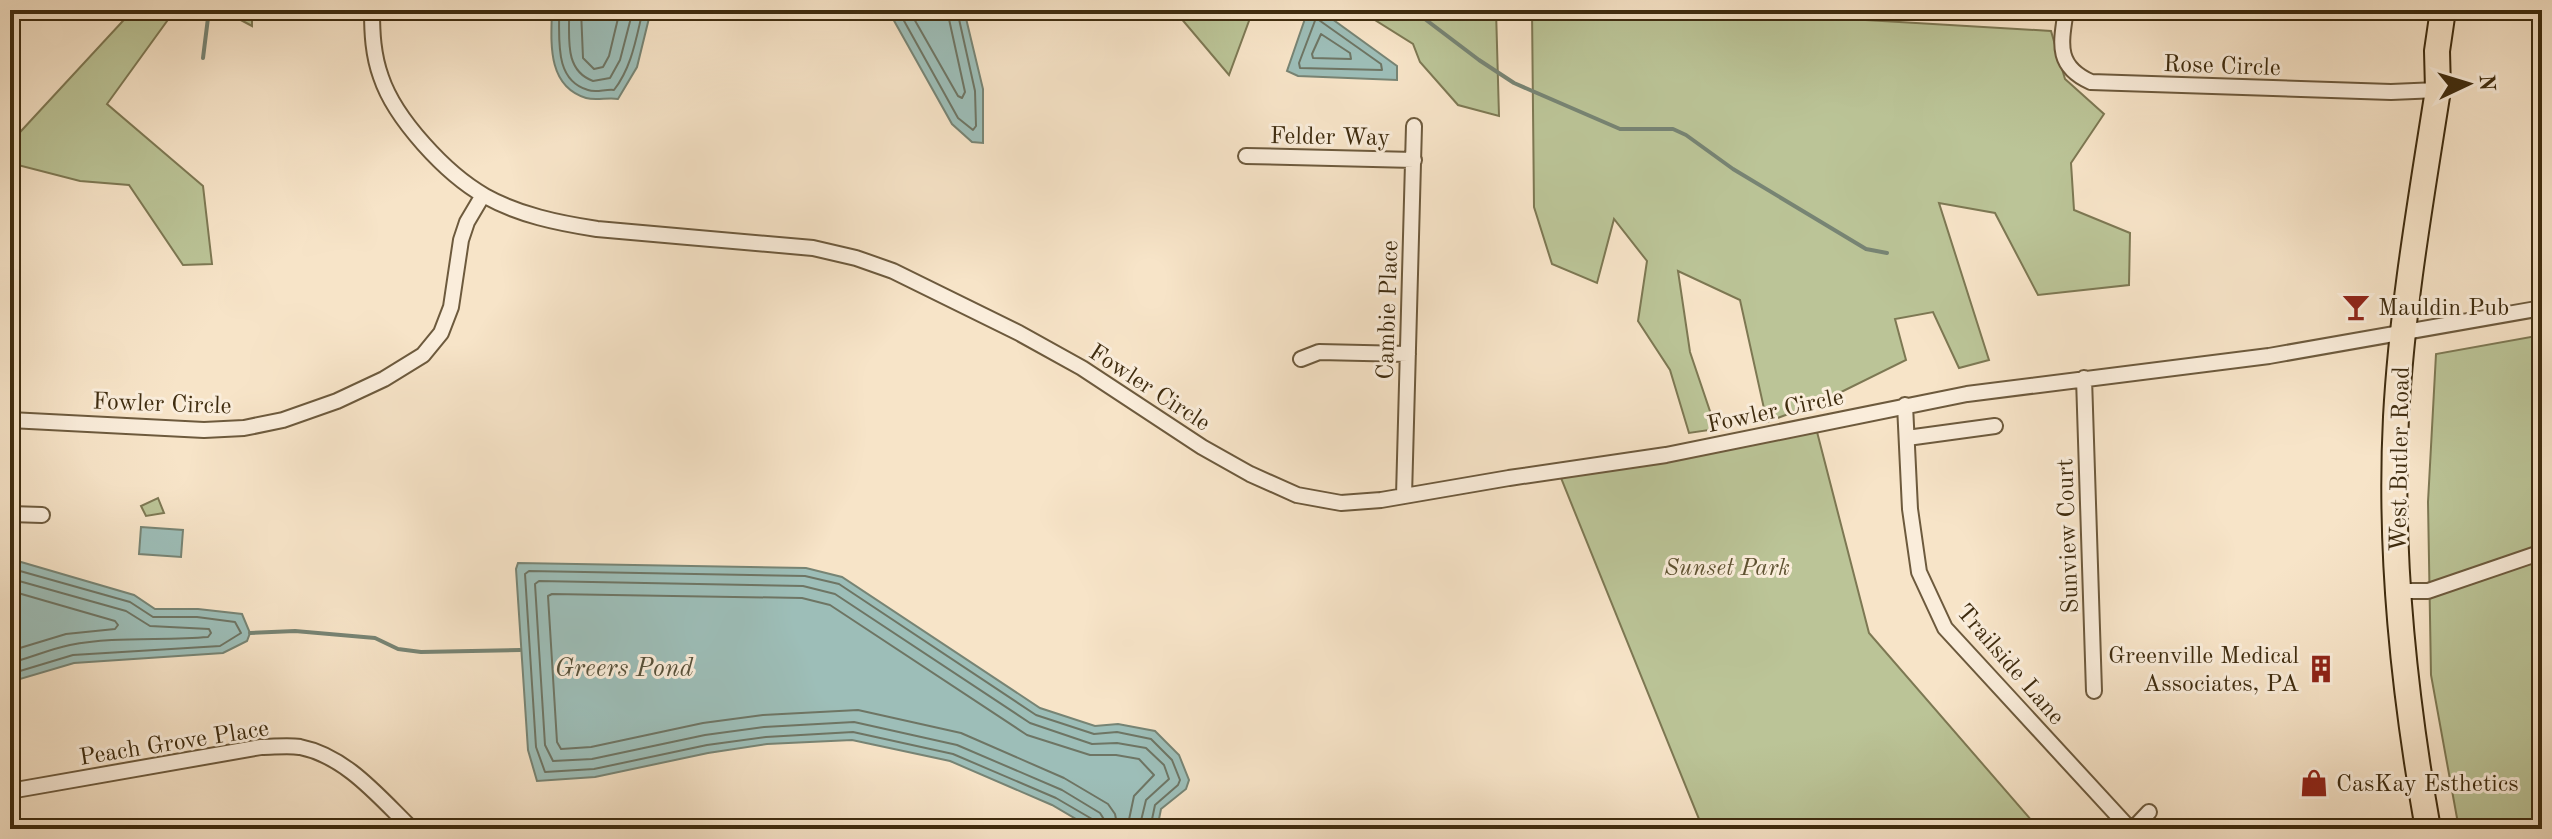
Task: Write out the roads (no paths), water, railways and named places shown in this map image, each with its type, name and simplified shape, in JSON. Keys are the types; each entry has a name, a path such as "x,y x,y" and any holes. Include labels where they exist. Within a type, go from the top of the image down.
{"main road":[{"name":"West Butler Road","path":"2428,829 2404,677 2394,499 2403,334 2438,90 2437,51 2443,10"},
{"name":"West Butler Road","path":"2438,90 2451,57 2459,10"}],"street":[{"path":"372,10 377,64 389,96 415,134 483,195"},
{"name":"Rose Circle","path":"2066,10 2062,52 2070,68 2091,82 2391,92 2438,90"},
{"name":"Cambie Place","path":"1404,496 1414,126"},
{"name":"Felder Way","path":"1246,156 1414,160"},
{"name":"Fowler Circle","path":"10,420 204,430 244,428 283,420 337,401 413,363 441,333 451,307 461,240 467,222 483,195 563,224 782,245 856,258 893,271 1082,368 1202,447 1283,489 1321,501 1341,503 1666,455 1905,405 2084,378 2269,356 2542,308"},
{"path":"1301,359 1319,352 1408,354"},
{"name":"Sunview Court","path":"2084,378 2094,691"},
{"name":"Trailside Lane","path":"1905,405 1910,509 1919,572 1945,628 2132,829 2149,812"},
{"path":"1907,438 1995,426"},
{"path":"10,514 42,515"},
{"path":"2397,591 2428,591 2542,552"},
{"name":"Peach Grove Place","path":"10,791 261,747 298,746 328,756 354,773 412,829"}],"water":[{"path":"552,10 651,10 637,67 618,99 586,98 564,84 554,62"},
{"path":"888,10 964,10 983,89 983,143 972,142 952,124"},
{"path":"1308,10 1321,11 1397,66 1397,80 1298,76 1287,71"},
{"path":"141,527 183,530 181,557 139,554"},
{"path":"21,562 134,595 155,609 198,609 242,614 250,633 247,641 223,653 74,663 10,682 10,563"},
{"name":"Greers Pond","path":"518,563 806,568 842,577 1040,708 1095,726 1118,724 1155,731 1179,755 1189,780 1186,789 1161,809 1157,829 1093,829 1052,805 950,761 852,740 767,744 595,777 537,781 528,750"}],"waterway":[{"path":"203,58 209,10"},
{"path":"1413,10 1514,83 1620,129 1673,129 1866,249 1887,253"},
{"path":"250,633 295,631 375,638 398,649 421,652 520,650"}],"place":[{"name":"Mauldin Pub","path":"2356,307"},
{"name":"Greenville Medical Associates, PA","path":"2321,669"},
{"name":"CasKay Esthetics","path":"2314,783"}],"park label":[{"name":"Sunset Park","path":"1727,567"}]}
